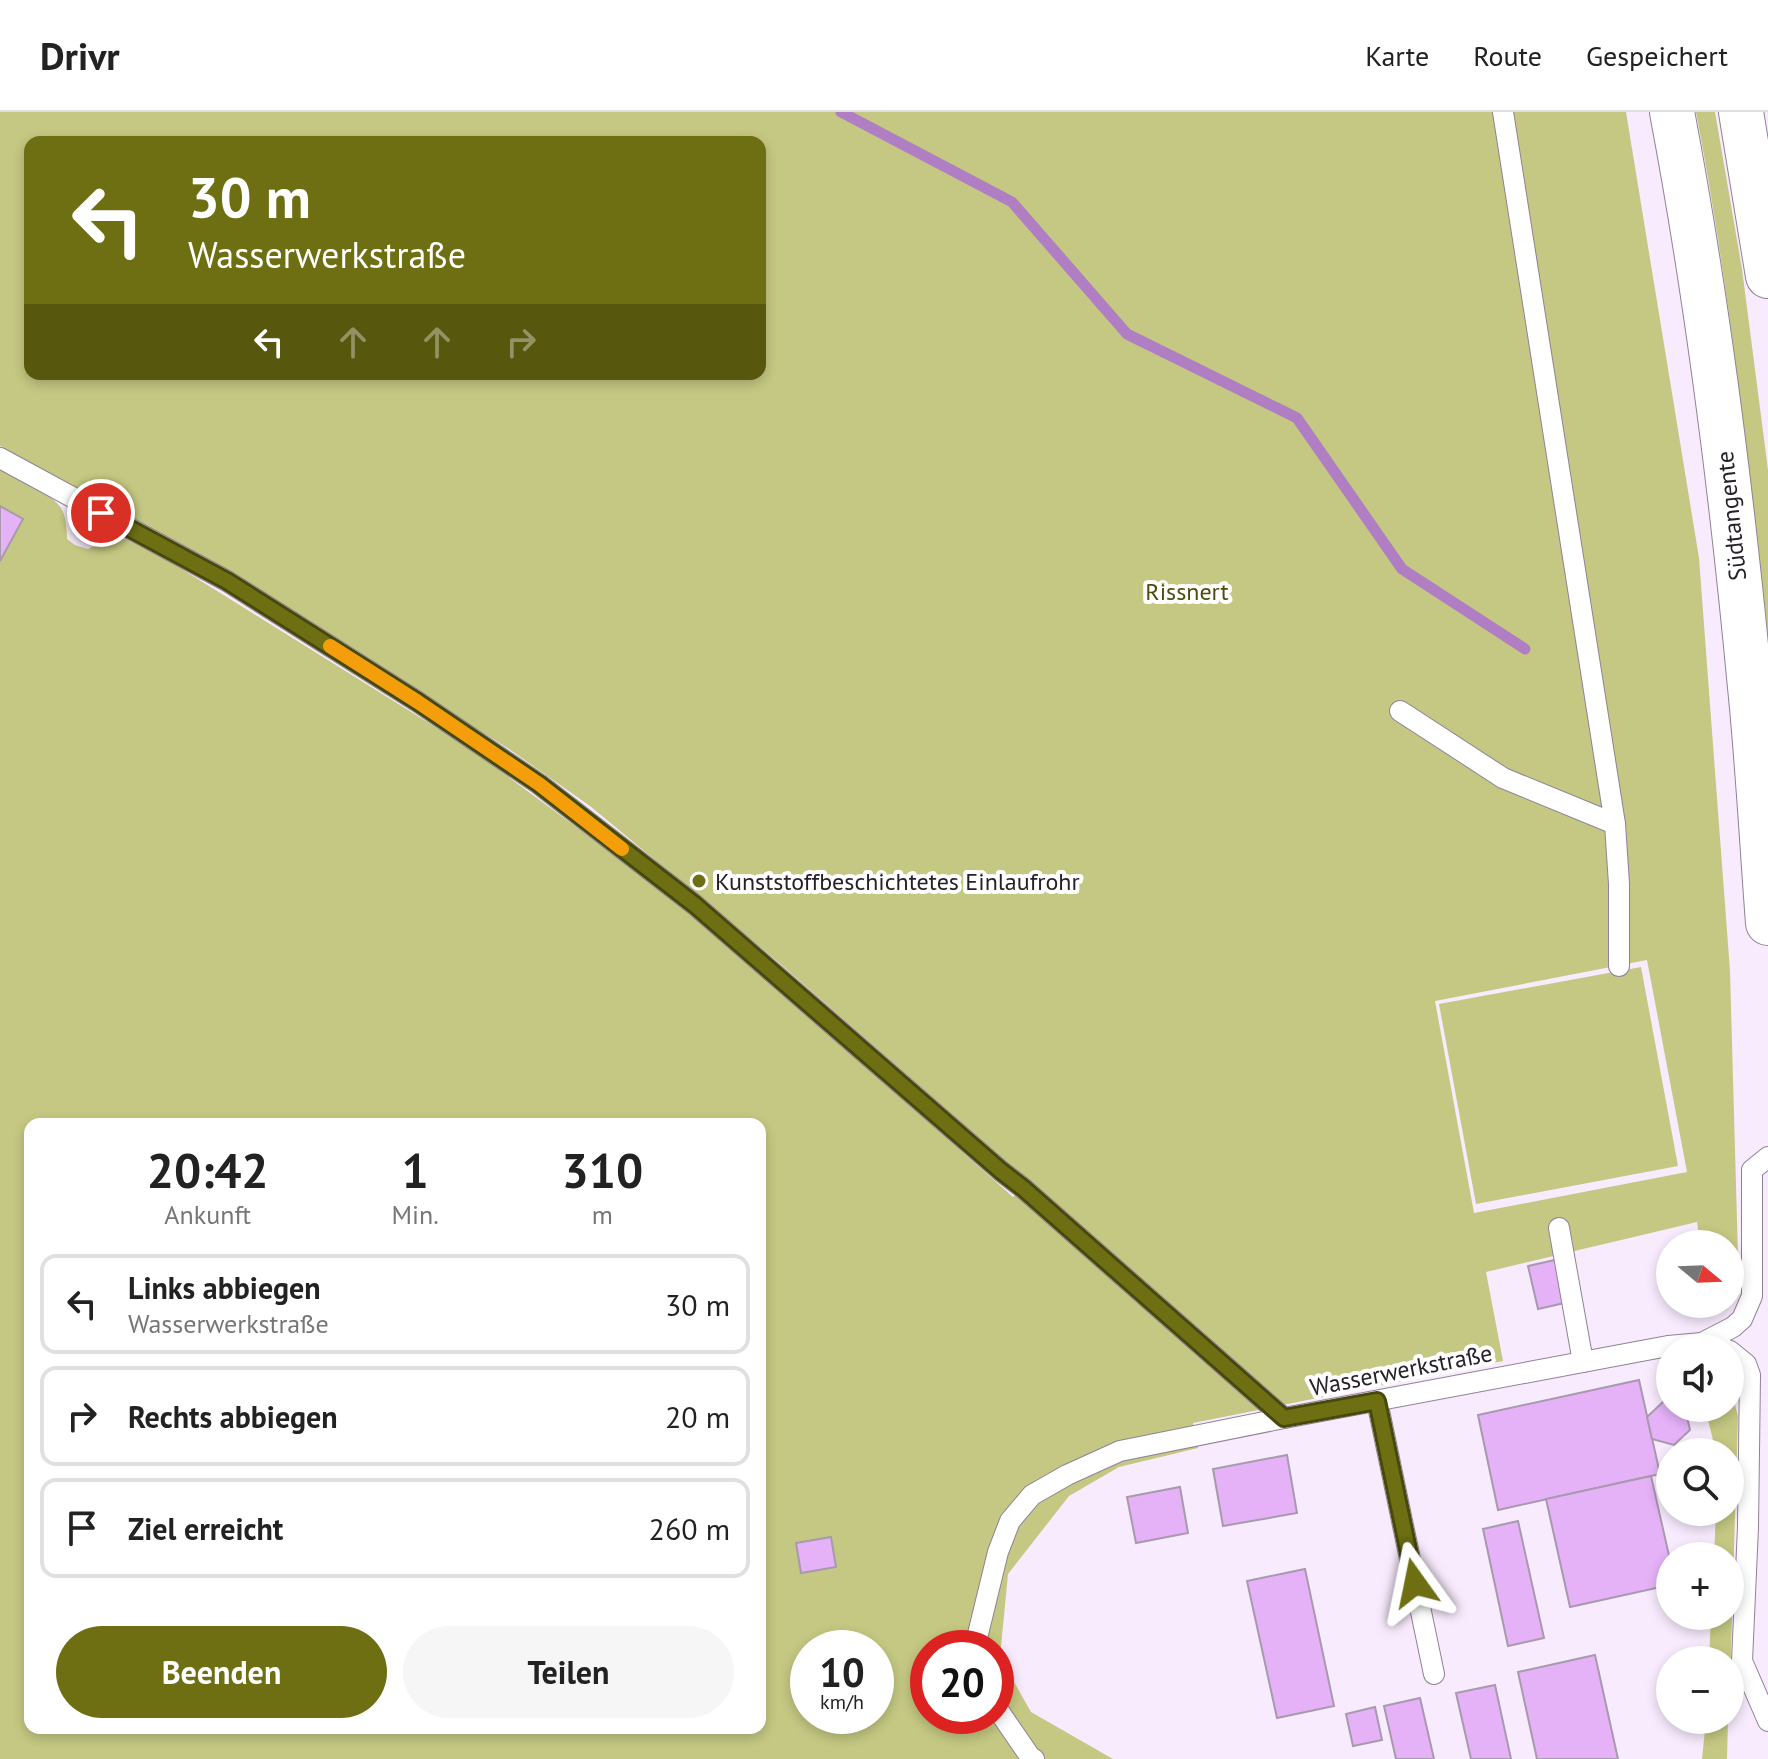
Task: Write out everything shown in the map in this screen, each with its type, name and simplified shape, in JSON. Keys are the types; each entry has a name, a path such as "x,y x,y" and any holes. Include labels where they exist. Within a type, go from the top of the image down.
{"highway":[{"name":"Südtangente","path":"1672,112 1715,373 1751,689 1768,923"},
{"path":"1741,112 1768,276"}],"lane":[{"path":"1503,112 1615,824 1619,966"},
{"path":"0,458 227,581 418,702 539,784 695,905 1284,1418"},
{"path":"1400,711 1503,778 1615,824"},
{"path":"1719,1334 1742,1319 1752,1296 1752,1170 1768,1157"},
{"path":"1559,1228 1583,1362"},
{"name":"Wasserwerkstraße","path":"979,1630 998,1552 1010,1521 1032,1495 1120,1451 1656,1348"},
{"path":"1744,1362 1750,1375 1742,1661 1768,1721"},
{"path":"1377,1401 1434,1674"},
{"path":"1014,1733 1034,1759"}],"green space":[{"name":"Rissnert","path":"0,112 1626,112 1699,558 1730,971 1737,1230 1698,1230 1697,1222 1486,1272 1503,1361 1193,1423 1198,1448 1119,1467 1069,1496 1008,1574 1003,1630 910,1630 910,1734 1014,1734 1014,1682 1031,1712 1113,1759 0,1759 0,561 23,519 0,506 0,470 42,491 56,502 64,515 67,539 75,545 88,549 112,537 126,539 164,558 469,748 712,930 1013,1197 1029,1182 777,961 590,806 509,749 237,580 0,446","holes":["1647,960 1687,1172 1474,1213 1435,1001"]},
{"path":"1696,112 1715,112 1742,269 1768,470 1768,648 1729,312"},
{"path":"1641,967 1678,1166 1476,1204 1439,1004"},
{"path":"1708,1422 1738,1422 1737,1438 1712,1438"},
{"path":"1715,1526 1735,1526 1734,1542 1715,1542"},
{"path":"1710,1630 1732,1630 1731,1646 1710,1646"},
{"path":"1705,1734 1728,1734 1727,1759 1702,1759"}],"building":[{"path":"0,506 23,519 0,561"},
{"path":"1559,1259 1569,1302 1538,1309 1528,1266"},
{"path":"1639,1380 1656,1456 1656,1475 1498,1510 1478,1415"},
{"path":"1656,1409 1656,1422 1688,1422 1690,1430 1681,1438 1652,1439 1647,1417"},
{"path":"1287,1455 1297,1513 1223,1526 1213,1469"},
{"path":"1651,1476 1656,1498 1656,1526 1662,1526 1666,1542 1656,1542 1656,1588 1570,1607 1546,1499"},
{"path":"1180,1487 1188,1533 1136,1543 1127,1497"},
{"path":"1518,1521 1544,1638 1508,1646 1483,1529"},
{"path":"831,1537 836,1567 801,1573 796,1543"},
{"path":"1305,1569 1334,1706 1277,1718 1247,1581"},
{"path":"1595,1655 1618,1759 1537,1759 1518,1672"},
{"path":"1495,1685 1511,1759 1471,1759 1456,1693"},
{"path":"1420,1698 1434,1759 1396,1759 1384,1706"},
{"path":"1375,1707 1382,1740 1353,1746 1346,1714"}],"waterway":[{"path":"841,112 1012,202 1127,334 1297,418 1402,569 1525,649"}],"slow traffic":[{"path":"330,646 539,784 622,849"}],"place":[{"name":"Kunststoffbeschichtetes Einlaufrohr","path":"699,881"}],"route":[{"path":"101,513 227,581 418,702 539,784 695,905 1284,1418 1377,1401 1415,1583"}]}
